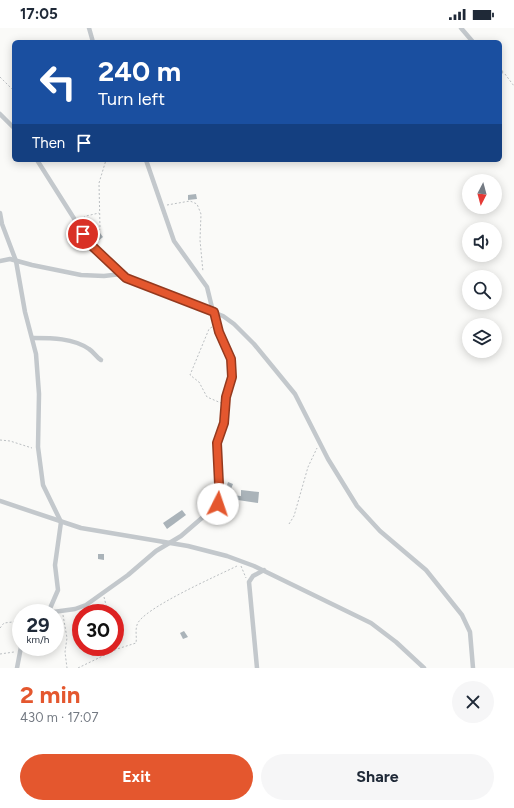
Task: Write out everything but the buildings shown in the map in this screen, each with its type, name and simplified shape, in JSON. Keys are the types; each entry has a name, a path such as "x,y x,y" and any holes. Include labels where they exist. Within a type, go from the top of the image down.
{"street":[{"path":"89,28 92,40"},
{"path":"461,28 471,40"},
{"path":"0,114 12,126"},
{"path":"38,162 92,246 120,274 138,284 214,312 234,324 260,352 298,399 319,444 357,506 380,531 426,570 462,615 470,632 473,668"},
{"path":"64,611 86,605 217,508 219,484 217,450 232,381 232,364 217,324 210,296 203,280 178,248 161,207 147,162"},
{"path":"0,212 2,224 16,261 25,312 33,338 39,394 39,449 43,485 60,522 55,565 58,590 51,604"},
{"path":"0,261 6,259 81,275 104,276 120,274"},
{"path":"33,338 58,338 80,345 91,351 101,360"},
{"path":"0,501 60,522 112,535 168,543 228,556 264,570 371,623 396,642 424,668"},
{"path":"257,668 249,586 251,578 264,570"},
{"path":"17,668 20,656"}],"path":[{"path":"502,72 509,77 514,86"},
{"path":"0,78 12,89"},
{"path":"92,246 94,236 100,229 99,180 105,162"},
{"path":"161,207 190,201 197,204 201,214 200,240 203,280"},
{"path":"77,223 83,218 99,213"},
{"path":"217,324 209,329 190,375 199,382 207,397 226,404"},
{"path":"0,440 10,441 39,449"},
{"path":"289,524 294,516 310,461 319,444"},
{"path":"124,647 136,643 137,624 146,612 189,588 240,564 249,586"},
{"path":"102,593 105,604"},
{"path":"0,628 4,623 12,622"},
{"path":"64,626 67,638 65,652 67,668"},
{"path":"0,654 12,651"},
{"path":"78,668 103,656"}],"route":[{"path":"83,234 92,246 126,278 138,284 214,312 219,332 232,364 232,384 226,397 226,413 217,443 219,484 218,504"}]}
